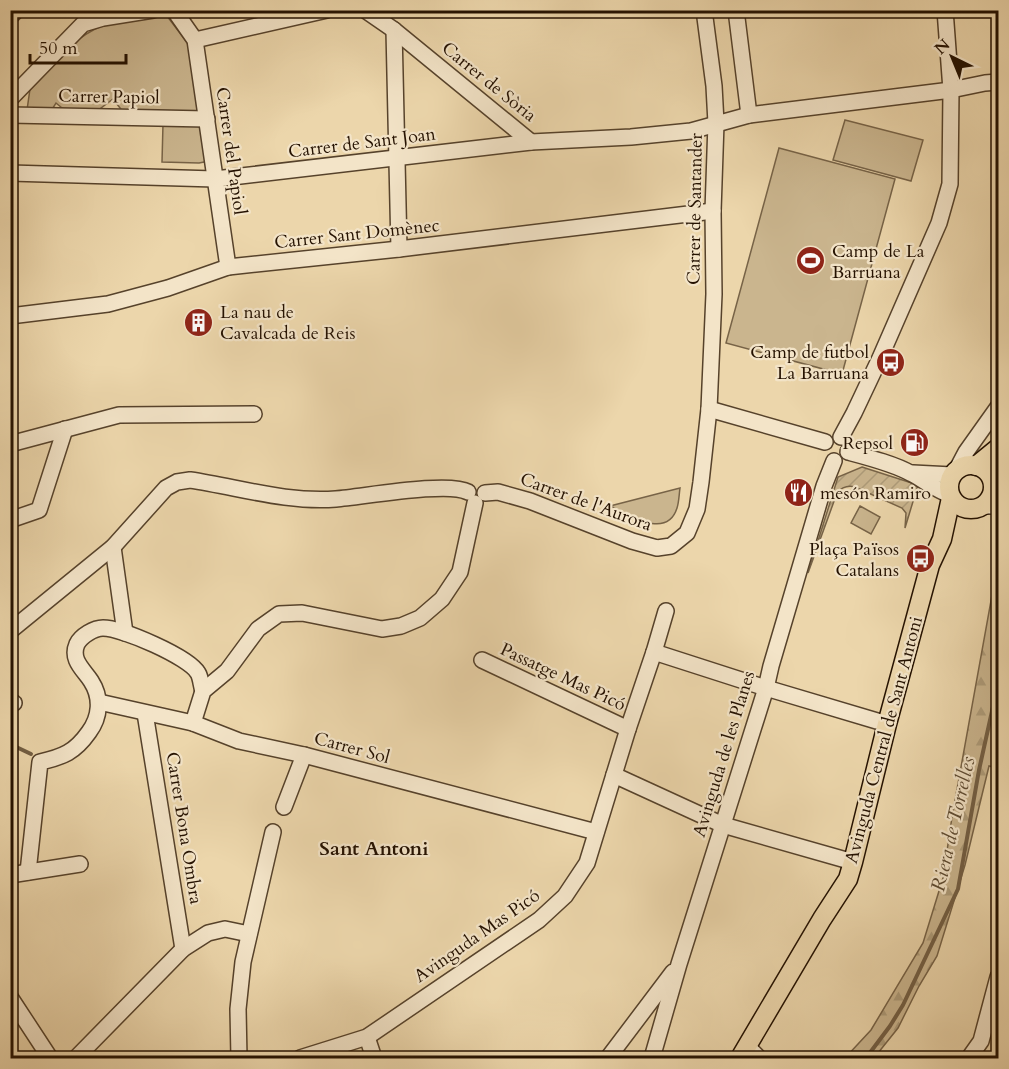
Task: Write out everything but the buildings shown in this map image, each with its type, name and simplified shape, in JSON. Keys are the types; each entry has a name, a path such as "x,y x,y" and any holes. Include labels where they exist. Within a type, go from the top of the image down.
{"main road":[{"path":"976,466 999,448"},
{"path":"976,466 986,471 995,481 990,498 984,507 959,507 950,496 948,487 954,473 962,467 976,466"},
{"name":"Avinguda Central de Sant Antoni","path":"749,1054 822,918 848,879 930,565 942,539 950,496"},
{"name":"Avinguda Central de Sant Antoni","path":"942,539 962,517 984,507"}],"street":[{"path":"10,17 17,10"},
{"name":"Carrer Papiol","path":"10,99 83,24 103,18 153,10"},
{"name":"Carrer del Papiol","path":"174,10 195,40 228,267"},
{"path":"195,40 327,10"},
{"name":"Carrer de Sòria","path":"365,10 394,30 531,142"},
{"name":"Carrer de Santander","path":"704,10 714,86 716,123 713,211 714,294 709,408"},
{"path":"736,10 749,115 999,82"},
{"path":"840,437 880,358 939,223 950,184 951,90 945,10"},
{"path":"394,30 399,249"},
{"name":"Carrer Papiol","path":"10,115 207,119"},
{"name":"Carrer de Sant Joan","path":"10,173 215,179 531,142 631,137 690,131 749,115"},
{"name":"Carrer Sant Domènec","path":"10,316 108,304 168,288 228,267 713,211"},
{"path":"910,473 954,473 966,452 999,407"},
{"path":"709,408 825,442"},
{"name":"Carrer de l'Aurora","path":"10,631 114,547 166,488 177,482 190,480 295,499 334,500 458,488 476,496 498,492 530,501 632,542 657,548 671,546 687,533 697,509 709,408"},
{"path":"10,444 119,415 254,414"},
{"path":"10,520 39,510 65,429"},
{"path":"833,436 840,437 847,441 848,452 843,459 834,461 824,452 825,442 833,436"},
{"path":"848,452 910,473 950,496"},
{"name":"Avinguda de les Planes","path":"652,1059 679,964 766,688 821,498 834,461"},
{"path":"192,723 203,691 227,671 258,630 279,614 302,613 382,629 401,626 420,618 442,599 460,572 476,496"},
{"path":"114,547 126,633"},
{"name":"Avinguda Mas Picó","path":"300,1059 367,1037 539,920 565,896 587,863 666,611"},
{"path":"28,872 40,762 60,758 81,744 96,723 99,702 92,681 80,667 76,656 77,645 86,634 102,628 126,633 180,657 198,673 203,691"},
{"path":"654,652 887,724"},
{"name":"Passatge Mas Picó","path":"482,660 628,729"},
{"name":"Carrer Sol","path":"99,702 192,723 239,741 304,755 596,832"},
{"name":"Carrer Bona Ombra","path":"145,713 183,949"},
{"path":"284,807 304,755"},
{"path":"614,775 723,825 853,862"},
{"path":"238,1059 238,1009 243,962 273,832"},
{"path":"10,875 80,864"},
{"path":"76,1059 183,949 208,933 225,929 249,934"},
{"path":"608,1059 679,964"},
{"path":"969,1059 981,1041 999,977"},
{"path":"10,997 50,1059"},
{"path":"367,1037 374,1059"}],"green space":[{"path":"167,16 189,45 206,159 204,162 162,162 163,124 124,113 113,99 97,111 67,112 56,103 51,111 27,110 30,89 34,82 69,47 89,32 118,21"},
{"path":"845,120 923,140 911,181 833,160"},
{"name":"Camp de La Barruana","path":"779,148 895,179 842,374 726,343"},
{"path":"862,467 918,485 905,528 906,513 902,508 855,487 843,488 837,493 808,573 838,477"},
{"path":"680,488 677,508 672,517 665,522 656,524 647,522 610,506"},
{"path":"998,497 998,562 995,529"},
{"path":"860,506 880,517 871,534 851,523"},
{"path":"998,562 998,768 989,766 965,865 937,956 898,1028 874,1058 845,1058 871,1030 923,943 943,878"}],"waterway":[{"name":"Riera de Torrelles","path":"866,1058 903,1005 958,889 979,770 998,684"},
{"path":"10,744 31,754"}],"place":[{"name":"Camp de La Barruana","path":"811,261"},
{"name":"La nau de Cavalcada de Reis","path":"199,322"},
{"name":"Camp de futbol La Barruana","path":"890,362"},
{"name":"Repsol","path":"914,443"},
{"name":"mesón Ramiro","path":"799,493"},
{"name":"Plaça Països Catalans","path":"920,559"}],"district":[{"name":"Sant Antoni","path":"374,848"}]}
